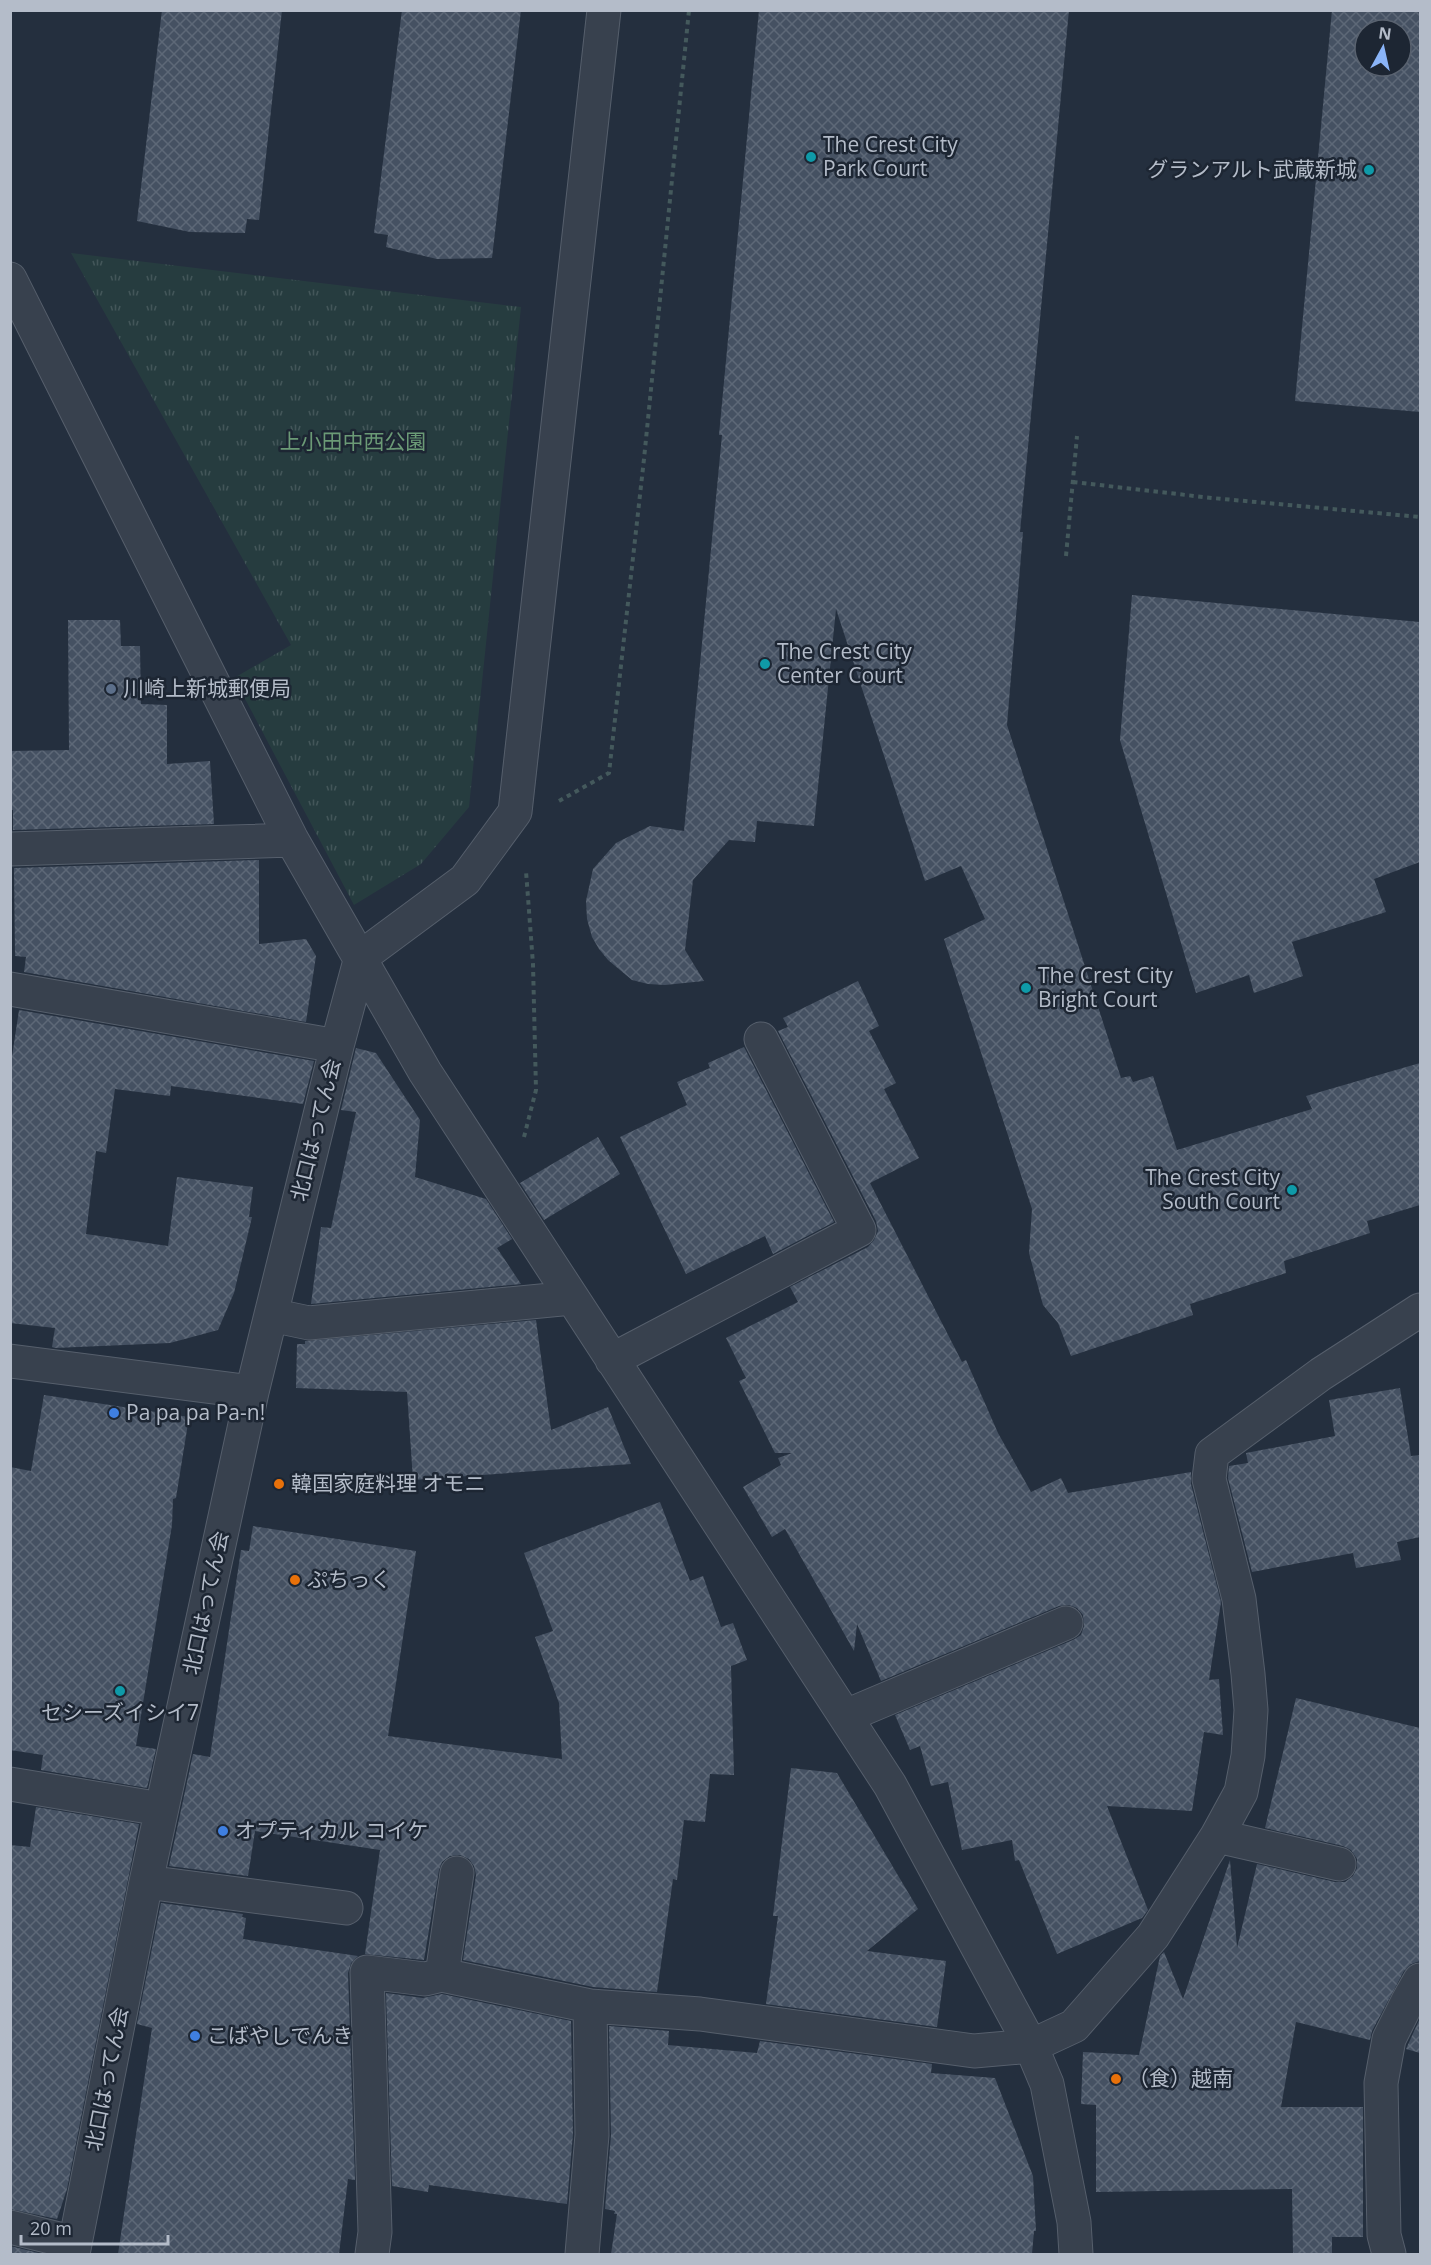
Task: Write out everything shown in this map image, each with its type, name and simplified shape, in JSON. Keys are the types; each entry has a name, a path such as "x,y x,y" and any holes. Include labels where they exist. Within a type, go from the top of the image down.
{"street":[{"path":"361,957 465,880 515,812 604,10"},
{"path":"10,279 292,840 425,1072 890,1785 1031,2046 1047,2084 1074,2222 1076,2254"},
{"path":"10,849 292,840"},
{"name":"北口はってん会","path":"74,2249 161,1809 252,1392 361,957"},
{"path":"10,989 337,1046"},
{"path":"612,1360 859,1230 761,1039"},
{"path":"271,1315 309,1323 572,1298"},
{"path":"372,2254 375,2232 367,1972 425,1979 442,1975 590,2006 700,2014 974,2051 1031,2046 1074,2026 1153,1936 1217,1836 1240,1792 1248,1756 1251,1710 1239,1599 1209,1479 1212,1454 1321,1374 1420,1310"},
{"path":"10,1361 252,1392"},
{"path":"846,1716 1066,1623"},
{"path":"10,1784 161,1809"},
{"path":"1217,1836 1339,1864"},
{"path":"442,1975 457,1873"},
{"path":"146,1882 346,1908"},
{"path":"1389,2254 1384,2235 1381,2083 1389,2039 1420,1980"},
{"path":"582,2254 592,2135 590,2006"},
{"path":"10,2227 74,2249"}],"path":[{"path":"554,803 609,773 644,459 689,10"},
{"path":"1066,556 1077,436"},
{"path":"1073,482 1212,498 1420,516"},
{"path":"524,1137 536,1090 533,964 526,861"}],"green space":[{"name":"上小田中西公園","path":"71,253 521,307 469,807 421,864 354,905 234,678 291,645"}],"building":[{"path":"162,10 282,10 259,220 247,219 245,233 190,232 137,221"},
{"path":"402,10 521,10 492,258 437,259 386,247 388,235 374,233"},
{"path":"759,10 1069,10 1020,532 1023,532 1007,725 1121,1078 1130,1076 1133,1082 1153,1076 1177,1150 1312,1109 1306,1096 1420,1063 1420,1205 1367,1221 1370,1233 1284,1261 1286,1273 1190,1304 1193,1315 1071,1356 1058,1323 1043,1305 1029,1253 1032,1209 944,939 985,919 961,866 925,881 836,609 814,826 757,821 755,842 729,840 693,880 685,950 704,981 665,985 632,980 608,960 599,949 592,937 587,919 586,901 593,869 616,843 650,826 684,831 722,435 719,435"},
{"name":"グランアルト武蔵新城","path":"1332,10 1420,10 1420,412 1295,401"},
{"path":"1132,595 1420,622 1420,862 1374,879 1386,912 1292,942 1303,976 1254,993 1249,975 1196,993 1120,740"},
{"path":"68,620 120,620 121,646 140,646 141,704 167,705 167,764 210,761 214,824 13,830 13,810 10,810 10,751 69,750"},
{"path":"259,860 259,944 306,939 316,956 306,1022 24,972 26,957 15,956 14,868"},
{"path":"858,981 879,1026 869,1031 896,1083 884,1089 919,1158 870,1183 962,1362 966,1360 998,1433 1031,1492 1061,1478 1068,1493 1191,1472 1191,1484 1221,1602 1209,1680 1219,1679 1223,1735 1204,1732 1192,1811 1107,1806 1148,1910 1142,1918 1057,1954 1019,1860 1015,1861 1012,1840 962,1850 948,1782 931,1786 920,1746 910,1750 895,1715 1073,1640 1081,1635 1084,1626 1083,1615 1077,1608 1069,1605 1059,1606 881,1681 857,1624 854,1651 785,1529 772,1537 743,1487 781,1465 778,1458 792,1453 775,1453 739,1381 746,1378 726,1338 798,1302 790,1287 868,1247 878,1231 876,1221 778,1031 788,1027 783,1018"},
{"path":"19,1010 314,1061 303,1104 171,1086 170,1096 115,1089 106,1153 96,1151 86,1234 168,1246 177,1177 253,1187 249,1217 252,1217 234,1293 218,1330 170,1343 55,1348 52,1347 55,1328 10,1323 10,1070"},
{"path":"744,1047 834,1222 773,1254 765,1236 686,1274 620,1137 687,1105 677,1082 710,1068 708,1063"},
{"path":"356,1048 376,1053 420,1120 415,1177 486,1199 512,1239 497,1248 521,1284 311,1304 321,1227 331,1228 356,1112 341,1110"},
{"path":"598,1137 620,1174 544,1220 520,1183"},
{"path":"536,1320 551,1430 608,1407 631,1464 413,1480 407,1392 296,1388 297,1344 305,1344 305,1341"},
{"path":"1400,1388 1411,1456 1420,1455 1420,1537 1397,1542 1401,1560 1356,1568 1353,1553 1252,1572 1228,1478 1229,1466 1248,1463 1246,1453 1335,1436 1329,1400"},
{"path":"44,1395 189,1417 176,1498 173,1499 172,1525 136,1746 156,1749 147,1788 41,1770 43,1755 10,1750 10,1467 31,1471"},
{"path":"660,1502 690,1581 703,1576 721,1627 733,1623 747,1660 731,1666 734,1775 710,1774 705,1822 684,1820 677,1880 673,1879 657,1992 593,1987 463,1960 476,1875 469,1859 460,1855 450,1856 442,1862 439,1870 424,1960 365,1954 380,1850 255,1831 248,1876 169,1866 193,1754 210,1757 241,1550 249,1551 253,1526 416,1551 388,1736 562,1759 559,1703 535,1637 553,1631 524,1553"},
{"path":"1296,1698 1420,1728 1420,1961 1411,1964 1404,1971 1372,2031 1370,2040 1296,2022 1281,2107 1363,2107 1363,2237 1332,2237 1332,2254 1293,2254 1292,2189 1096,2192 1096,2105 1081,2104 1083,2052 1139,2055 1160,1956 1164,1952 1183,1999 1230,1860 1237,1948 1257,1864 1335,1882 1345,1882 1353,1876 1357,1868 1357,1859 1351,1850 1343,1846 1265,1828"},
{"path":"791,1768 837,1773 918,1909 867,1951 946,1961 937,2027 766,2004 778,1916 773,1916"},
{"path":"36,1807 139,1824 67,2189 57,2219 10,2209 10,1845 30,1847"},
{"path":"161,1903 243,1914 242,1917 246,1918 243,1939 358,1956 351,1963 348,1973 355,2180 348,2179 339,2254 118,2254 152,2028 137,2024"},
{"path":"386,1993 423,1998 442,1994 571,2021 573,2134 567,2204 429,2185 428,2192 392,2186"},
{"path":"1420,2018 1420,2053 1406,2049"},
{"path":"609,2026 669,2031 668,2045 757,2053 760,2041 932,2064 931,2073 995,2078 1033,2176 1036,2231 1034,2231 1032,2254 611,2254 617,2214 614,2214 615,2211 605,2209 611,2135"},
{"path":"10,2246 43,2254 10,2254"}],"place":[{"name":"The Crest City Park Court","path":"811,157"},
{"name":"グランアルト武蔵新城","path":"1369,170"},
{"name":"The Crest City Center Court","path":"765,664"},
{"name":"川崎上新城郵便局","path":"111,689"},
{"name":"The Crest City Bright Court","path":"1026,988"},
{"name":"The Crest City South Court","path":"1292,1190"},
{"name":"Pa pa pa Pa-n!","path":"114,1413"},
{"name":"韓国家庭料理 オモニ","path":"279,1484"},
{"name":"ぷちっく","path":"295,1580"},
{"name":"セシーズイシイ7","path":"120,1691"},
{"name":"オプティカル コイケ","path":"223,1831"},
{"name":"こばやしでんき","path":"195,2036"},
{"name":"（食）越南","path":"1116,2079"}]}
